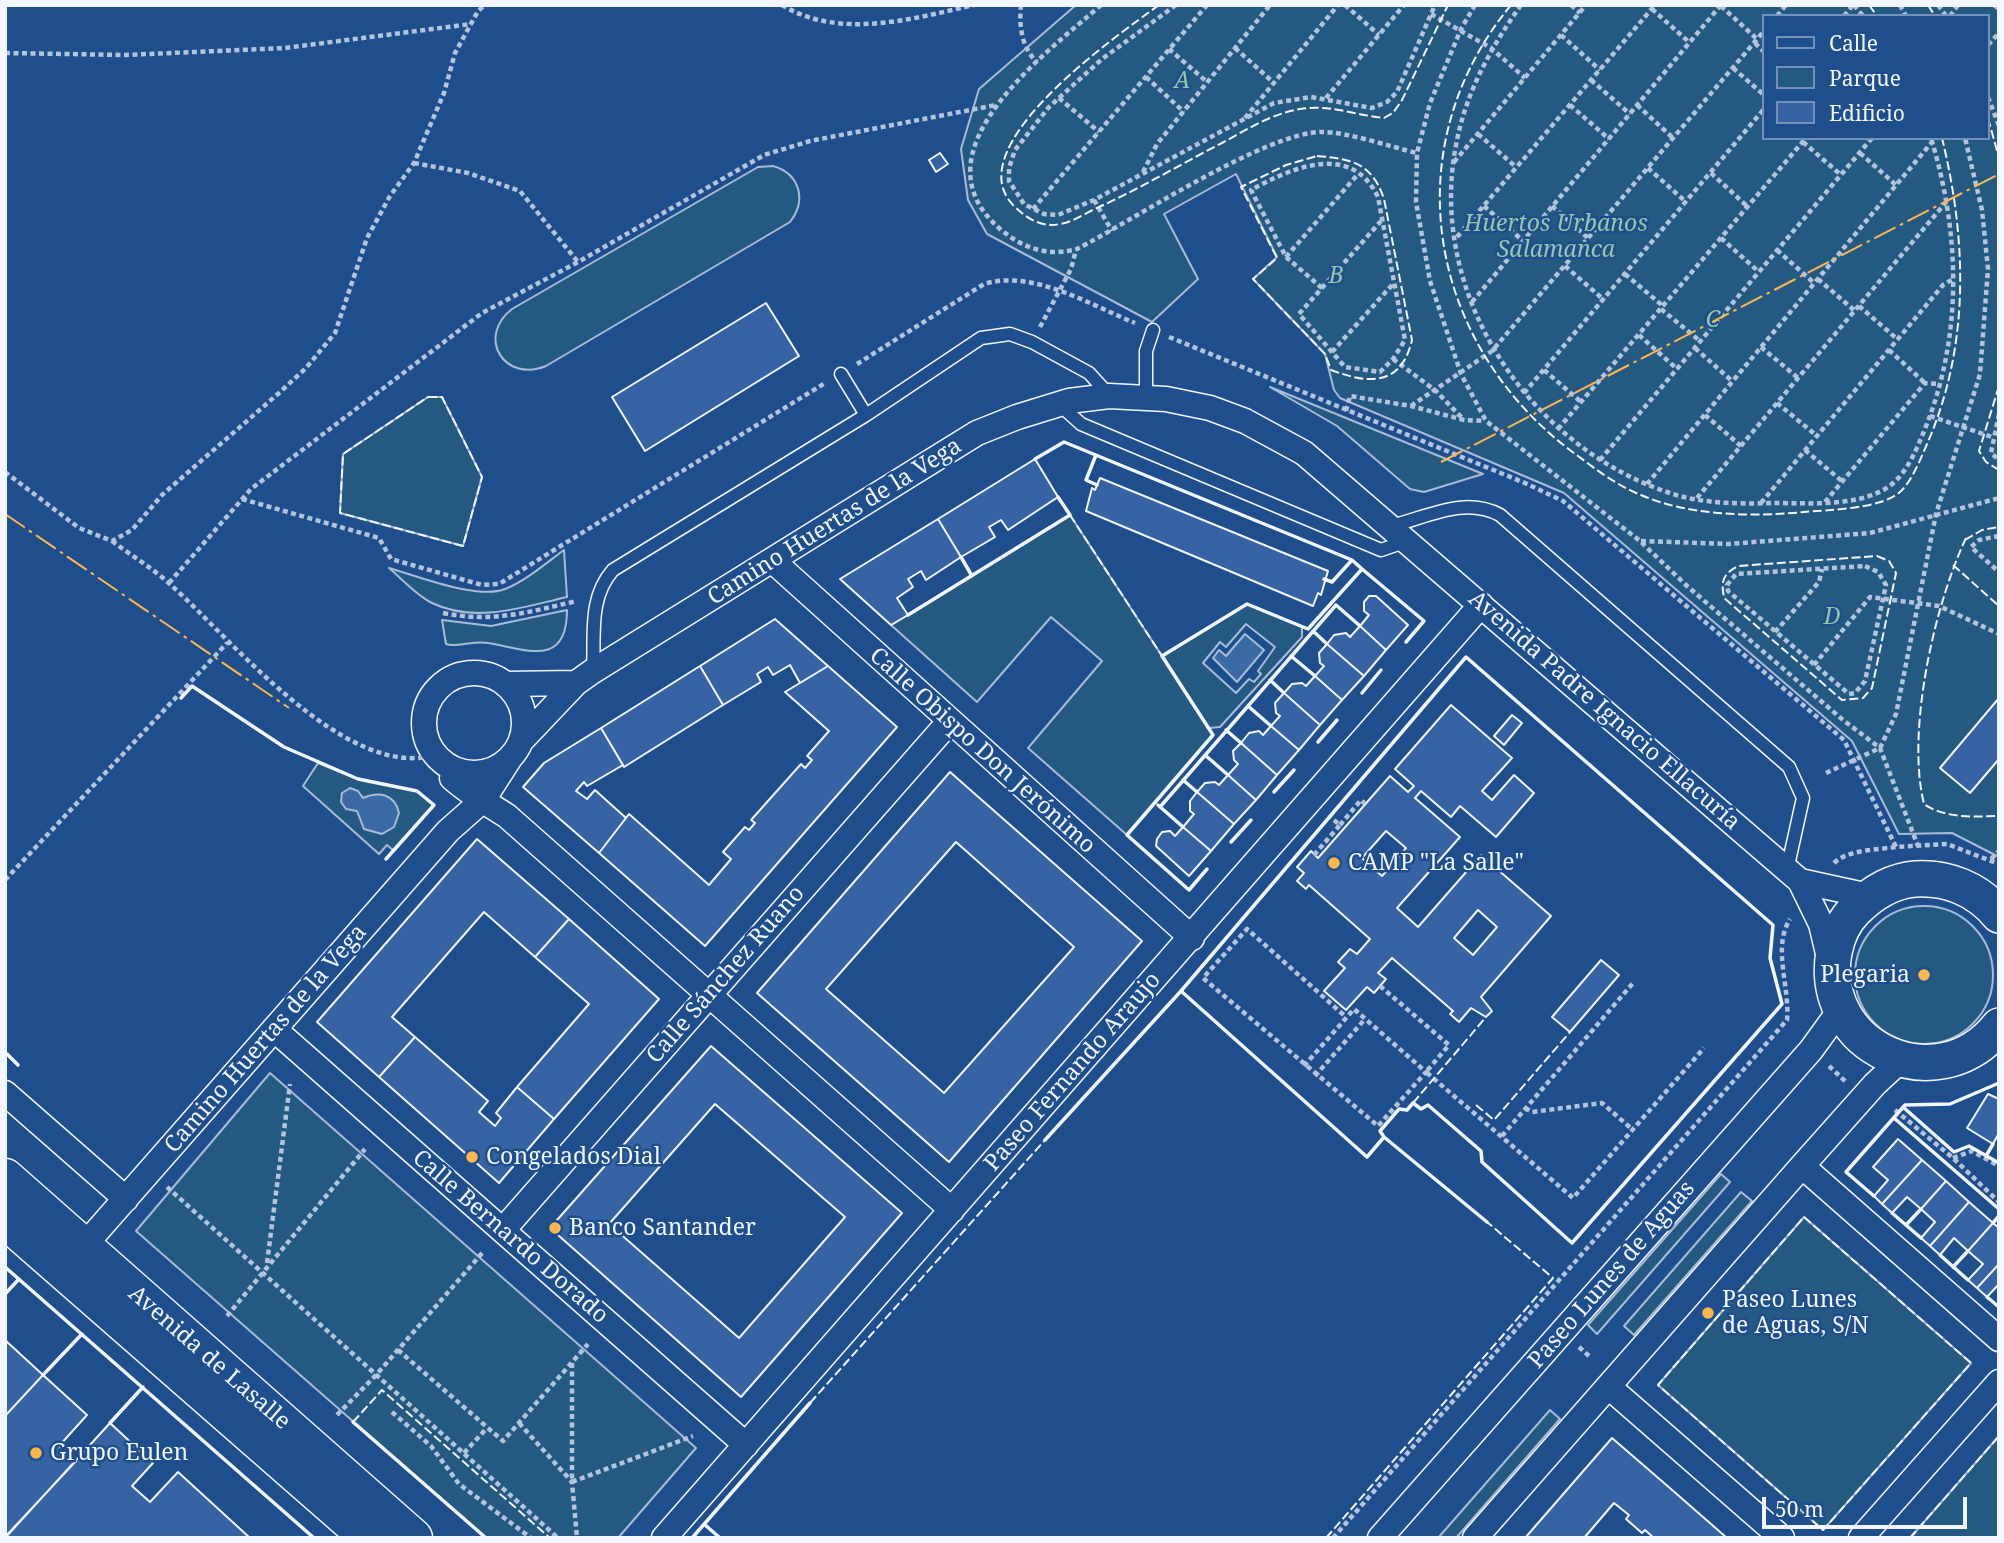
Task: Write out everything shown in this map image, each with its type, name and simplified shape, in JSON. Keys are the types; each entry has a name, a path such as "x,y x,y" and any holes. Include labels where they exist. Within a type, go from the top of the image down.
{"highway":[{"name":"Avenida de Lasalle","path":"5,1178 413,1538"},
{"name":"Avenida de Lasalle","path":"5,1219 370,1538"}],"main road":[{"path":"1993,1038 1958,1057 1930,1063 1901,1060 1876,1050 1855,1032 1840,1010 1832,967 1837,940 1850,915 1869,896 1901,880 1936,878 1970,889 1999,915"}],"street":[{"name":"Avenida Padre Ignacio Ellacuría","path":"1109,396 1146,396 1210,408 1279,436 1332,475 1793,876 1821,924 1832,967"},
{"name":"Camino Huertas de la Vega","path":"83,1247 448,831 483,800 515,750 585,677 978,433 1059,404 1109,396"},
{"name":"Calle Obispo Don Jerónimo","path":"774,562 1192,938"},
{"name":"Paseo Fernando Araujo","path":"664,1538 1481,605"},
{"path":"443,764 457,771 491,771 515,750 523,711 516,696 505,684 491,676 475,673 459,675 444,682 429,701 424,725 427,741 443,764 474,798 483,800 517,825 952,1210"},
{"path":"505,684 585,677"},
{"name":"Calle Sánchez Ruano","path":"503,1230 949,722"},
{"name":"Camino Huertas de la Vega","path":"443,764 456,801 448,831"},
{"name":"Avenida Padre Ignacio Ellacuría","path":"1793,876 1869,896"},
{"name":"Paseo Lunes de Aguas","path":"1380,1538 1811,1050 1840,1010"},
{"name":"Calle Bernardo Dorado","path":"274,1029 746,1445"},
{"path":"1475,1538 1875,1084 1901,1060"},
{"path":"5,1093 126,1199"},
{"path":"1802,1166 1999,1339"},
{"path":"1861,1538 1999,1382"},
{"path":"1609,1387 1782,1538"}],"lane":[{"path":"1146,396 1146,351 1153,330"},
{"path":"585,677 595,602 599,590 613,570 866,415 971,345 995,334 1010,334 1032,342 1089,373 1109,396"},
{"path":"841,374 866,415"},
{"path":"1059,404 1081,424 1381,550 1399,534 1461,506 1486,508 1510,524 1789,767 1803,798 1793,876"}],"path":[{"path":"113,541 132,530 162,495 279,393 335,333 367,238 390,196 414,163 444,93 455,53 485,5"},
{"path":"782,5 804,19 830,25 908,20 974,5"},
{"path":"1021,5 1019,26 1029,55 1037,62"},
{"path":"1101,5 1037,62 996,105 974,147 971,166 974,193 989,219 1032,249 1057,254 1077,249 1234,163 1298,135 1324,132 1417,153"},
{"path":"1176,5 1102,59 1059,98 1015,149 1009,168 1009,181 1014,193 1033,209 1058,215 1094,200 1274,103 1311,97 1372,108 1387,102 1397,92 1435,5"},
{"path":"1033,209 1207,5"},
{"path":"1142,173 1157,144 1270,5"},
{"path":"1243,120 1338,5"},
{"path":"1345,5 1379,35"},
{"path":"1326,99 1404,5"},
{"path":"1475,5 1461,29 1430,103 1417,153 1416,202 1430,281 1461,374 1486,421 1640,541 1739,631 1880,748 1920,854"},
{"path":"1521,5 1491,48 1472,87 1454,162 1451,206 1471,303 1492,351 1524,393 1558,429 1600,460 1669,493 1760,504 1825,502 1884,490 1898,480 1913,456 1930,416 1947,358 1953,278 1947,201 1931,140"},
{"path":"1571,5 1580,13"},
{"path":"1454,162 1586,5"},
{"path":"1994,5 1999,9"},
{"path":"1471,303 1721,6 1762,49"},
{"path":"1456,238 1654,7 1689,43"},
{"path":"1431,14 1491,48 1525,78"},
{"path":"5,53 126,55 285,48 471,24"},
{"path":"1411,406 1492,351 1762,34"},
{"path":"1561,35 1600,70"},
{"path":"1235,48 1274,83"},
{"path":"1169,49 1207,82"},
{"path":"1733,68 1762,94"},
{"path":"1146,77 1184,112"},
{"path":"1591,80 1630,114"},
{"path":"1059,98 1099,132"},
{"path":"169,583 251,489 482,313 578,262 764,155 810,141 996,105"},
{"path":"1570,105 1609,139"},
{"path":"1637,105 1674,138"},
{"path":"1997,111 1999,126"},
{"path":"1524,393 1762,112"},
{"path":"1478,134 1516,167"},
{"path":"1558,429 1805,140 1841,175"},
{"path":"1600,460 1870,140"},
{"path":"1647,484 1931,140"},
{"path":"1826,774 1880,748 1896,714 1936,514 1966,426 1980,374 1988,270 1982,210 1965,140"},
{"path":"1860,153 1896,185"},
{"path":"414,163 468,173 520,191 578,262"},
{"path":"1322,288 1286,257 1251,190 1286,171 1317,164 1345,166 1371,183 1378,197 1392,285 1405,340 1393,359 1380,372 1345,367 1299,314 1322,288 1381,221"},
{"path":"1648,168 1686,202"},
{"path":"1711,173 1748,207"},
{"path":"1286,257 1358,174"},
{"path":"1094,200 1112,231"},
{"path":"1697,498 1947,201"},
{"path":"1484,205 1523,241"},
{"path":"1552,206 1588,238"},
{"path":"1721,238 1759,272"},
{"path":"1040,327 1071,269 1077,249"},
{"path":"1777,250 1897,340"},
{"path":"1564,266 1604,300"},
{"path":"1625,274 1700,341"},
{"path":"1760,504 1942,285 1953,278"},
{"path":"1332,352 1392,285"},
{"path":"1639,335 1677,369"},
{"path":"1761,347 1798,378"},
{"path":"1695,348 1732,381"},
{"path":"1889,349 1926,383 1940,384"},
{"path":"1393,359 1436,391 1464,421"},
{"path":"1544,370 1581,402"},
{"path":"1825,502 1926,383"},
{"path":"1346,411 1350,396 1411,406 1464,421 1486,421"},
{"path":"1777,403 1817,436"},
{"path":"1704,415 1741,446"},
{"path":"1930,416 1992,437"},
{"path":"1998,417 1991,453 1999,460"},
{"path":"1805,450 1843,482"},
{"path":"5,472 79,528 113,541 169,583 227,643 283,692 339,732 377,754 443,764"},
{"path":"1640,541 1729,544 1870,533 1999,498"},
{"path":"242,499 379,538 390,559"},
{"path":"1999,536 1979,540 1971,547 1999,572"},
{"path":"1865,566 1878,572 1886,585 1883,598 1865,681 1855,692 1849,694 1728,591 1727,585 1736,574 1865,566"},
{"path":"1775,632 1819,582 1822,569"},
{"path":"1814,665 1870,597 1939,606 1999,634"},
{"path":"443,613 474,619 494,619 577,601"},
{"path":"5,880 227,643"},
{"path":"1314,855 1361,800 1365,804"},
{"path":"1329,816 1340,825"},
{"path":"1835,863 1853,853 1896,847"},
{"path":"1992,859 1999,850"},
{"path":"1333,1538 1787,1020 1789,996 1780,954 1782,936 1796,909"},
{"path":"1346,1017 1247,929 1203,978 1315,1076 1322,1078 1378,1126 1449,1045 1380,986"},
{"path":"1502,1136 1633,983"},
{"path":"1304,1066 1354,1009 1573,1198 1704,1048"},
{"path":"1315,1076 1365,1019"},
{"path":"1822,1060 1852,1087"},
{"path":"267,1264 290,1084"},
{"path":"1525,1108 1532,1112 1602,1103 1633,1130"},
{"path":"1895,1110 1953,1158 1999,1202"},
{"path":"227,1316 261,1271 365,1149"},
{"path":"1953,1158 1972,1151 1999,1166"},
{"path":"167,1186 558,1538"},
{"path":"337,1415 377,1374 483,1252"},
{"path":"398,1350 503,1441 588,1344"},
{"path":"572,1362 572,1482 577,1538"},
{"path":"391,1412 431,1446 459,1484 531,1538"},
{"path":"519,1423 572,1482"},
{"path":"464,1453 487,1428"},
{"path":"572,1482 693,1436"}],"green space":[{"name":"Huertos Urbanos Salamanca","path":"1076,5 1999,5 1999,857 1952,833 1899,834 1852,741 1564,493 1340,398 1334,390 1325,354 1253,279 1277,257 1236,174 1164,214 1198,279 1152,322 987,234 968,200 961,149 979,89"},
{"path":"773,166 789,175 798,189 798,205 790,222 546,366 531,370 518,368 507,363 500,354 496,344 496,332 501,320 512,309 758,167"},
{"path":"1270,387 1483,474 1424,492 1410,489 1337,426"},
{"path":"428,397 442,397 482,477 463,546 340,513 343,454"},
{"path":"1070,515 1162,656 1247,604 1302,627 1302,637 1220,727 1209,728 1213,735 1127,835 1028,748 1102,661 1051,617 977,702 891,625","holes":["1246,624 1275,647 1258,671 1261,674 1254,682 1249,679 1236,693 1203,663 1220,642 1226,647"]},
{"path":"564,550 567,597 499,612 465,612 432,603 415,592 389,568 447,586 493,592 521,581"},
{"path":"567,610 565,629 560,641 552,648 529,651 483,642 446,644 442,620 491,626"},
{"path":"318,763 358,779 417,791 434,805 394,851 387,845 379,854 303,786"},
{"path":"1924,906 1950,912 1973,926 1987,949 1993,975 1987,1001 1973,1024 1950,1038 1924,1044 1898,1038 1875,1024 1861,1001 1855,975 1861,949 1875,926 1898,912"},
{"path":"270,1073 696,1448 618,1538 486,1538 136,1231"},
{"path":"1721,1174 1730,1182 1597,1334 1588,1325"},
{"path":"1741,1192 1752,1201 1634,1335 1624,1326"},
{"path":"1804,1217 1971,1363 1823,1530 1658,1385"},
{"path":"1550,1410 1560,1419 1456,1538 1438,1538"},
{"path":"1999,1436 1999,1538 1910,1538"}],"shaded area":[{"path":"1245,634 1264,650 1237,682 1213,658 1219,650 1226,656"},
{"path":"350,788 358,791 363,798 380,795 390,798 399,813 394,827 382,834 364,829 357,811 346,809 341,802 342,793"}],"building":[{"path":"940,153 948,164 936,172 929,160"},
{"path":"766,303 799,356 645,451 612,397"},
{"path":"1035,459 1058,497 1008,530 1001,520 989,527 995,537 961,557 938,519"},
{"path":"1100,478 1328,571 1321,595 1318,593 1313,606 1086,511 1092,488 1095,490"},
{"path":"938,519 961,557 926,580 921,571 908,579 913,587 897,598 908,615 891,625 840,579"},
{"path":"1369,596 1376,596 1408,625 1386,650 1360,626 1369,615 1364,611 1364,602"},
{"path":"775,619 828,666 800,683 790,665 773,675 768,667 757,674 761,682 723,705 700,666"},
{"path":"1360,626 1386,650 1364,676 1327,644 1334,635 1346,633 1350,637"},
{"path":"1327,644 1364,676 1342,700 1315,676 1324,666 1320,663 1319,653"},
{"path":"700,666 723,705 624,767 601,728"},
{"path":"828,666 897,727 705,946 599,853 629,814 709,885 731,859 723,852 745,827 749,830 755,823 751,820 801,764 805,768 812,760 807,756 829,731 785,692"},
{"path":"1315,676 1342,700 1320,725 1284,693 1292,684 1302,683 1306,686"},
{"path":"1284,693 1320,725 1299,750 1271,726 1280,716 1276,713 1275,703"},
{"path":"1999,698 1999,759 1970,793 1940,768"},
{"name":"CAMP \"La Salle\"","path":"1451,705 1512,758 1482,791 1492,800 1514,775 1534,793 1496,837 1460,806 1451,817 1421,791 1415,798 1460,837 1397,908 1418,927 1481,855 1551,916 1481,997 1492,1011 1486,1017 1471,1008 1459,1022 1450,1014 1453,1011 1392,958 1378,973 1386,979 1374,993 1367,987 1346,1010 1324,991 1345,968 1338,962 1350,949 1357,954 1370,939 1309,885 1306,889 1297,881 1304,873 1297,867 1311,851 1318,858 1390,776 1408,792 1414,786 1395,769","holes":["1386,831 1406,848 1382,876 1362,858","1478,910 1497,927 1473,955 1454,938"]},
{"path":"1512,715 1522,723 1504,745 1494,736"},
{"path":"1271,726 1299,750 1277,775 1241,743 1249,733 1259,731 1263,735"},
{"path":"601,728 623,765 587,786 584,782 576,791 587,799 595,790 626,818 599,853 523,787 544,763"},
{"path":"1241,743 1277,775 1256,800 1228,775 1238,764 1234,760 1233,751"},
{"path":"950,772 1142,941 949,1162 757,993","holes":["956,842 1074,947 944,1093 826,989"]},
{"path":"1228,775 1256,800 1234,824 1197,792 1205,783 1215,782 1219,785"},
{"path":"1197,792 1234,824 1211,851 1183,827 1194,814 1190,811 1190,801"},
{"path":"1183,827 1211,851 1189,876 1156,846 1162,832 1170,831 1175,836"},
{"path":"477,839 569,919 535,957 484,912 392,1017 415,1037 379,1077 317,1022"},
{"path":"569,919 659,999 554,1119 517,1087 589,1004 535,957"},
{"path":"1601,960 1619,975 1570,1032 1552,1017"},
{"path":"415,1037 488,1101 479,1112 495,1126 501,1118 496,1113 517,1087 554,1119 499,1183 379,1077"},
{"path":"711,1046 902,1213 741,1397 550,1228","holes":["715,1104 845,1217 739,1338 609,1224"]},
{"path":"1988,1094 1999,1099 1999,1133 1993,1144 1967,1128"},
{"path":"1898,1139 1922,1160 1882,1204 1874,1196 1888,1180 1873,1167"},
{"path":"1922,1160 1946,1181 1921,1209 1907,1197 1892,1213 1882,1204"},
{"path":"1946,1181 1969,1202 1930,1246 1921,1238 1935,1222 1921,1209"},
{"path":"1969,1202 1993,1223 1968,1251 1954,1238 1940,1255 1930,1246"},
{"path":"1993,1223 1999,1228 1999,1264 1977,1288 1968,1280 1983,1264 1968,1251"},
{"path":"1999,1264 1999,1284 1987,1297 1977,1288"},
{"path":"5,1340 43,1375 5,1416"},
{"name":"Grupo Eulen","path":"43,1375 87,1415 59,1446 76,1461 5,1537 5,1416"},
{"path":"110,1423 153,1463 132,1486 150,1502 178,1472 250,1538 5,1538"},
{"path":"1612,1438 1727,1538 1654,1538 1645,1530 1642,1533 1626,1519 1629,1515 1614,1503 1584,1538 1525,1538"}],"fence":[{"path":"1159,5 1080,66 1050,94 1024,124 1006,153 1002,181 1013,205 1029,218 1046,225 1070,221 1260,123 1289,111 1321,108 1384,118 1393,113 1402,100 1448,5"},
{"path":"1511,5 1473,62 1450,122 1440,183 1444,245 1460,305 1488,361 1527,412 1601,473 1616,483 1660,502 1700,511 1784,514 1868,505 1891,498 1904,487 1919,463 1941,407 1957,331 1960,254 1942,140"},
{"path":"1869,5 1876,14"},
{"path":"1928,5 1934,14"},
{"path":"1990,125 1999,158"},
{"path":"1317,156 1350,161 1367,170 1384,199 1412,340 1400,366 1381,378 1358,378 1331,370 1325,354 1253,279 1277,258 1241,187 1286,165 1317,156"},
{"path":"1999,386 1979,451 1986,462 1999,470"},
{"path":"428,397 442,397 482,477 463,546 340,513 343,454 428,397"},
{"path":"1070,515 1162,656"},
{"path":"1965,540 1982,530 1999,527"},
{"path":"1966,538 1943,598 1926,670 1918,742 1919,775 1924,804 1932,809 1968,816 1996,816 1999,812"},
{"path":"1877,556 1889,561 1896,573 1872,688 1863,698 1842,700 1724,598 1724,579 1738,566 1877,556"},
{"path":"1953,565 1999,606"},
{"path":"1413,1103 1486,1017"},
{"path":"1476,1105 1494,1120 1570,1032"},
{"path":"810,1403 1045,1140"},
{"path":"1804,1217 1971,1363 1823,1530 1658,1385 1804,1217"},
{"path":"1326,1538 1553,1278 1487,1222"},
{"path":"353,1422 382,1390 550,1538"},
{"path":"1910,1538 1999,1436"}],"wall":[{"path":"1035,459 1064,442 1352,560 1362,569"},
{"path":"1096,455 1086,480 1097,485"},
{"path":"908,615 1070,515 1058,497"},
{"path":"961,557 972,576"},
{"path":"1324,579 1332,582 1352,560"},
{"path":"1207,869 1189,890 1127,835 1213,735 1162,656 1247,604 1308,629 1362,569 1424,621 1406,642"},
{"path":"1336,605 1360,626"},
{"path":"1160,807 1336,605"},
{"path":"1313,631 1327,644"},
{"path":"1291,656 1315,676"},
{"path":"1466,657 1773,925 1770,958 1782,1004 1572,1243 1482,1162 1481,1151 1428,1105 1421,1109 1413,1103 1407,1110 1399,1109 1380,1131 1384,1137 1367,1157 1181,991 1466,657"},
{"path":"1362,693 1381,670"},
{"path":"1270,680 1284,693"},
{"path":"181,698 192,686 284,747 358,779 417,791 434,805 386,859"},
{"path":"1248,706 1271,726"},
{"path":"1318,742 1337,720"},
{"path":"1226,730 1241,743"},
{"path":"1205,755 1228,775"},
{"path":"1274,792 1294,770"},
{"path":"1183,780 1197,792"},
{"path":"1158,805 1183,827"},
{"path":"1231,842 1251,820"},
{"path":"1045,1140 1181,991"},
{"path":"7,1054 18,1065"},
{"path":"1874,1196 1846,1172 1905,1105 1950,1104 1999,1083"},
{"path":"1903,1107 1954,1152 1969,1146 1999,1163"},
{"path":"1894,1118 1999,1209"},
{"path":"1384,1137 1487,1222"},
{"path":"1986,1156 1993,1144"},
{"path":"1906,1225 1921,1209"},
{"path":"1892,1213 1921,1238"},
{"path":"1993,1223 1999,1216"},
{"path":"1953,1267 1968,1251"},
{"path":"1940,1255 1968,1280"},
{"path":"5,1267 314,1538"},
{"path":"5,1294 19,1279"},
{"path":"1987,1297 1999,1307"},
{"path":"43,1375 82,1334"},
{"path":"110,1423 143,1387"},
{"path":"692,1538 810,1403"},
{"path":"353,1422 486,1538"},
{"path":"704,1524 720,1538"}],"power":[{"path":"1441,462 1999,174"},
{"path":"5,514 289,708"}],"place":[{"name":"CAMP \"La Salle\"","path":"1334,863"},
{"name":"Plegaria","path":"1924,975"},
{"name":"Congelados Dial","path":"472,1157"},
{"name":"Banco Santander","path":"555,1228"},
{"name":"Paseo Lunes de Aguas, S/N","path":"1708,1313"},
{"name":"Grupo Eulen","path":"36,1453"}],"park label":[{"name":"A","path":"1182,81"},
{"name":"B","path":"1336,276"},
{"name":"C","path":"1713,320"},
{"name":"D","path":"1832,617"}]}
